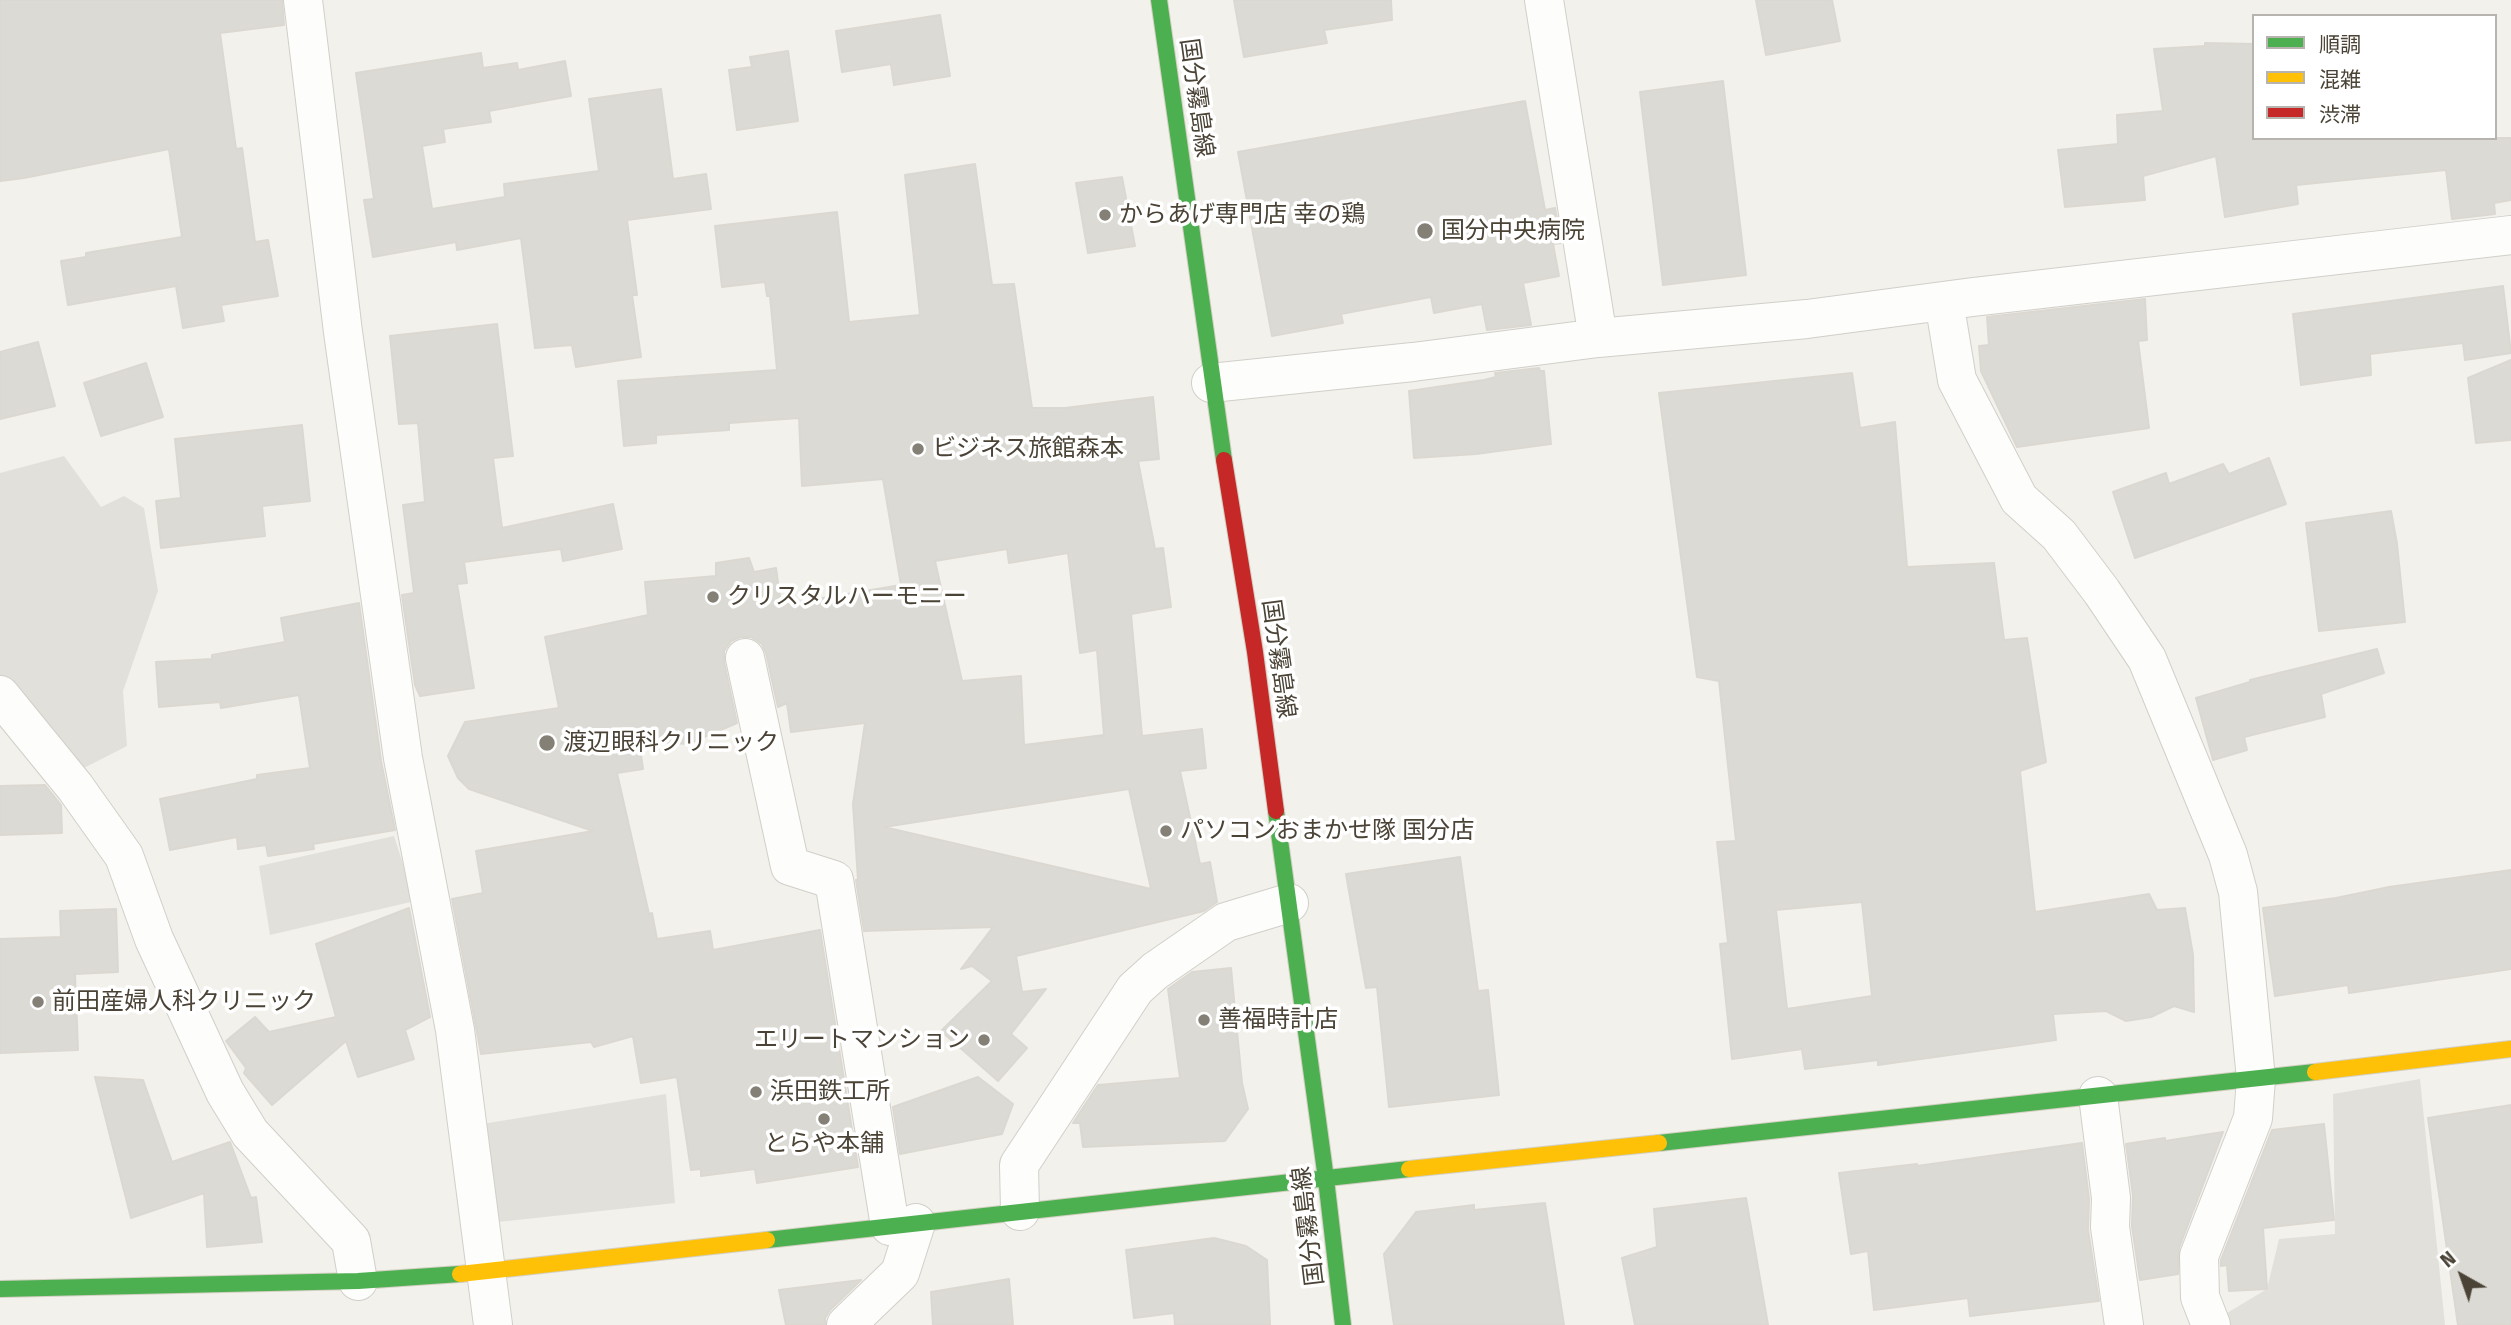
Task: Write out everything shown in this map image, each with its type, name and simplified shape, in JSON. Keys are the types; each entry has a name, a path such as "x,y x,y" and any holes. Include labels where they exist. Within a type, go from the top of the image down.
{"street":[{"path":"303,0 343,332 403,758 455,1030 493,1325"},
{"name":"国分霧島線","path":"1159,0 1211,383 1255,652 1343,1325"},
{"path":"1544,0 1598,338"},
{"path":"1211,383 1413,362 1598,338 1807,319 2511,235"},
{"path":"1944,301 1958,380 2019,499 2059,536 2102,592 2147,659 2228,855 2238,892 2256,1079 2253,1118 2199,1256 2200,1297 2211,1325"},
{"path":"745,658 790,866 834,880 903,1224 900,1273 846,1325"},
{"path":"0,695 75,787 124,856 154,939 225,1091 250,1133 351,1241 358,1281"},
{"path":"1020,1211 1019,1165 1135,989 1155,971 1226,922 1289,903"},
{"path":"0,1289 358,1281 487,1272 1020,1211 2256,1079 2511,1049"},
{"path":"2098,1096 2111,1198 2110,1227 2124,1325"}],"shaded area":[{"path":"64,456 101,507 124,496 144,508 158,591 123,691 127,746 82,769 43,718 0,675 0,473"},
{"path":"394,836 415,901 270,935 259,866"},
{"path":"2420,1079 2445,1325 2228,1325 2222,1316 2267,1289 2279,1239 2335,1234 2333,1094"},
{"path":"666,1094 675,1203 498,1222 482,1124"}],"building":[{"path":"0,0 282,0 284,25 220,33 236,149 242,148 255,242 268,240 278,296 221,305 224,321 183,328 176,286 68,305 61,261 86,257 86,253 182,237 169,149 0,181"},
{"path":"1234,0 1391,0 1392,20 1324,30 1327,43 1244,57"},
{"path":"1756,0 1832,0 1840,41 1766,55"},
{"path":"940,15 950,76 894,85 891,64 842,72 836,31"},
{"path":"2205,43 2252,44 2252,140 2511,138 2511,200 2494,203 2495,214 2452,219 2446,170 2296,185 2298,204 2225,217 2216,156 2143,176 2145,200 2065,207 2058,150 2118,144 2117,115 2163,111 2154,49 2205,46"},
{"path":"788,51 798,121 737,130 729,70 752,67 750,57"},
{"path":"481,53 483,68 517,63 518,70 565,61 571,96 489,111 491,122 443,129 445,142 422,146 432,209 505,197 504,184 599,171 589,99 661,89 673,179 706,174 711,209 627,220 637,295 632,295 641,357 576,367 572,345 535,348 521,238 457,250 456,242 373,257 364,200 374,199 356,73"},
{"path":"1723,81 1746,275 1663,285 1640,92"},
{"path":"1525,101 1545,210 1555,208 1561,243 1553,244 1559,276 1523,283 1531,325 1487,330 1482,304 1434,313 1431,297 1341,314 1343,323 1272,336 1238,152"},
{"path":"975,164 992,285 1014,284 1032,408 1065,408 1153,397 1159,459 1138,461 1155,549 1163,548 1171,607 1131,614 1142,736 1202,729 1206,768 1180,771 1200,864 1210,862 1217,902 1204,911 1016,956 1022,992 1046,989 1011,1034 1027,1048 998,1081 941,1031 992,981 972,966 961,969 993,927 864,931 856,880 853,804 865,723 791,732 787,703 778,707 762,644 751,637 740,637 731,641 724,651 724,662 737,723 688,744 639,741 643,769 617,773 649,914 652,913 657,939 710,931 713,950 820,930 858,1167 757,1183 755,1169 701,1176 701,1169 691,1170 677,1077 641,1083 633,1036 594,1047 591,1042 481,1054 452,899 483,893 476,851 593,831 469,789 458,778 448,756 465,722 559,708 545,637 648,615 645,582 716,576 716,563 749,558 754,572 776,568 781,605 901,585 883,479 802,486 799,418 729,423 729,430 656,435 656,443 624,446 618,381 777,370 770,296 767,296 765,282 722,287 715,226 837,212 849,322 920,315 905,175","holes":["1007,549 1009,563 1068,553 1080,653 1097,650 1104,735 1024,745 1021,676 962,681 935,561","1129,789 1151,889 884,827"]},
{"name":"からあげ専門店 幸の鶏","path":"1122,177 1135,246 1088,253 1076,183"},
{"path":"2503,286 2511,353 2465,360 2463,343 2370,354 2371,375 2301,385 2293,314"},
{"path":"2145,299 2147,340 2138,341 2149,428 2017,447 1981,371 1979,346 1989,345 1987,317"},
{"path":"497,324 513,456 493,458 502,528 613,504 622,549 563,561 561,549 464,562 467,583 457,584 474,688 420,696 415,685 402,595 414,593 403,505 425,502 418,423 399,424 390,336"},
{"path":"38,342 55,406 0,419 0,352"},
{"path":"2511,360 2511,440 2476,443 2468,378"},
{"path":"146,363 163,417 101,436 84,383"},
{"path":"1539,368 1544,371 1551,444 1476,454 1414,458 1409,391 1484,380 1496,377 1495,373"},
{"path":"1852,373 1860,428 1895,422 1907,567 1994,563 2004,640 2027,638 2046,762 2020,771 2035,912 2149,894 2157,910 2185,908 2193,955 2194,1012 2174,1006 2151,1017 2126,1021 2106,1011 2053,1014 2056,1040 1878,1065 1878,1060 1805,1069 1802,1049 1732,1059 1720,944 1728,943 1717,842 1736,841 1719,681 1697,677 1659,393","holes":["1862,902 1872,996 1787,1009 1776,910"]},
{"path":"302,425 310,501 262,506 265,536 161,548 156,501 181,498 175,439"},
{"path":"2269,458 2286,504 2135,558 2113,492 2166,473 2169,484 2223,464 2229,474"},
{"path":"2391,511 2405,622 2319,631 2306,523"},
{"path":"359,603 381,761 395,830 313,844 314,849 268,856 266,845 238,849 237,837 170,850 160,799 257,779 257,775 310,768 299,695 221,708 220,702 159,707 156,662 212,659 212,655 285,642 281,618"},
{"path":"2377,649 2384,673 2321,694 2325,717 2244,737 2247,750 2213,760 2196,698 2250,680"},
{"path":"45,785 61,805 62,833 0,835 0,786"},
{"path":"1460,857 1478,991 1488,990 1499,1095 1389,1107 1377,987 1366,988 1346,874"},
{"path":"2511,870 2511,969 2349,993 2348,985 2275,996 2263,908"},
{"path":"409,908 430,1017 405,1030 414,1059 358,1077 346,1041 272,1105 244,1073 246,1068 226,1041 255,1017 269,1032 336,1017 316,944"},
{"name":"前田産婦人科クリニック","path":"116,909 118,972 75,974 78,1050 0,1053 0,939 61,937 60,911"},
{"path":"1231,968 1242,1083 1248,1109 1225,1141 1083,1147 1080,1123 1073,1123 1098,1085 1180,1078 1168,989 1192,972"},
{"path":"95,1077 143,1080 172,1162 230,1142 251,1198 256,1197 262,1242 207,1247 204,1193 131,1218"},
{"path":"978,1077 1013,1104 1002,1134 900,1154 893,1107"},
{"path":"2511,1105 2511,1325 2458,1325 2428,1118"},
{"path":"2324,1124 2334,1220 2263,1228 2267,1289 2229,1291 2227,1265 2221,1266 2221,1260 2272,1130"},
{"path":"2223,1132 2179,1248 2178,1274 2140,1280 2132,1226 2133,1195 2126,1144"},
{"path":"2082,1143 2089,1199 2088,1230 2099,1301 1970,1316 1968,1298 1874,1310 1868,1251 1851,1254 1839,1173 1917,1166"},
{"path":"1746,1198 1768,1325 1635,1325 1622,1258 1657,1247 1654,1209"},
{"path":"1545,1203 1564,1325 1394,1325 1384,1254 1416,1212 1474,1205 1474,1210"},
{"path":"1214,1238 1246,1246 1267,1260 1270,1325 1175,1325 1174,1313 1134,1318 1126,1250"},
{"path":"1009,1279 1013,1325 933,1325 931,1292"},
{"path":"861,1280 830,1310 825,1318 825,1325 786,1325 779,1290"}],"traffic: fast":[{"path":"1159,0 1224,460"},
{"path":"1276,811 1343,1325"},
{"path":"1659,1143 2315,1072"},
{"path":"767,1240 1409,1169"},
{"path":"0,1289 358,1281 460,1274"}],"traffic: slow":[{"path":"2315,1072 2511,1049"},
{"path":"1409,1169 1659,1143"},
{"path":"460,1274 767,1240"}],"traffic: jam":[{"path":"1224,460 1255,652 1276,811"}],"place":[{"name":"からあげ専門店 幸の鶏","path":"1105,215"},
{"name":"国分中央病院","path":"1425,231"},
{"name":"ビジネス旅館森本","path":"918,449"},
{"name":"クリスタルハーモニー","path":"713,597"},
{"name":"渡辺眼科クリニック","path":"547,743"},
{"name":"パソコンおまかせ隊 国分店","path":"1166,831"},
{"name":"前田産婦人科クリニック","path":"38,1002"},
{"name":"善福時計店","path":"1204,1020"},
{"name":"エリートマンション","path":"984,1040"},
{"name":"浜田鉄工所","path":"756,1092"},
{"name":"とらや本舗","path":"824,1119"}]}
